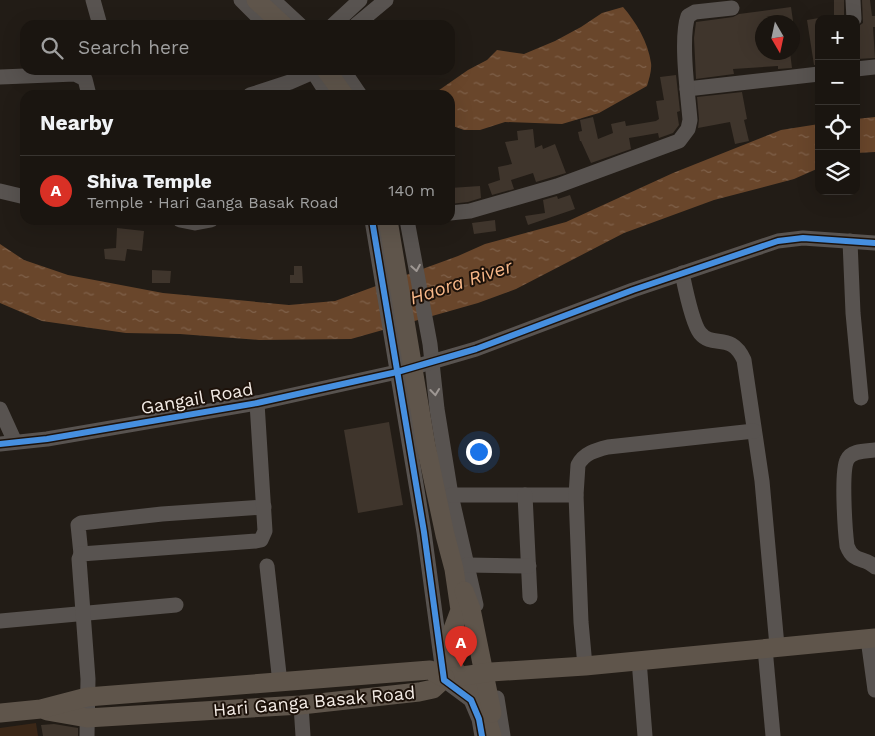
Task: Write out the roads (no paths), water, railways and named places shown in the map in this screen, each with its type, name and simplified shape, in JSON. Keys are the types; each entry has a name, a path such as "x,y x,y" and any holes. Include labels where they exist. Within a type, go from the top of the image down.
{"main road":[{"path":"267,7 279,20"},
{"path":"322,75 338,90"},
{"path":"389,225 426,446 442,519 461,567 471,608 494,723 493,736"},
{"path":"320,691 394,676 420,667 438,653 450,637 460,610 461,567"},
{"path":"450,637 452,664 460,679 481,700 493,736"},
{"path":"445,678 491,672 585,666 873,638"},
{"name":"Hari Ganga Basak Road","path":"430,670 445,678 433,689 419,692 301,705 87,715 280,683 430,670"},
{"path":"0,713 41,709 87,715 440,679 469,687"}],"street":[{"path":"93,0 99,20"},
{"path":"241,0 267,7 291,20"},
{"path":"338,20 360,0"},
{"path":"362,20 386,0"},
{"path":"854,0 854,15"},
{"path":"455,212 470,211 557,186 679,141 688,129 690,120 686,26 688,16 695,12 732,8"},
{"path":"860,69 875,67"},
{"path":"688,89 815,74"},
{"path":"0,77 50,75"},
{"path":"78,75 85,79 88,90"},
{"path":"265,90 307,75"},
{"path":"319,75 326,90"},
{"path":"346,75 357,90"},
{"path":"0,191 20,196"},
{"path":"373,225 424,532 444,680 471,700 479,719 482,736"},
{"path":"409,225 430,344 437,409 461,567 491,672 503,736"},
{"name":"Gangail Road","path":"0,444 46,439 258,403 397,372 476,349 682,273 778,241 803,238 875,243"},
{"path":"850,241 853,313 861,398"},
{"path":"682,273 698,332 707,338 733,344 744,360 768,540 774,736"},
{"path":"81,554 261,540 265,532 258,403"},
{"path":"0,409 15,442"},
{"path":"585,666 581,622 576,495 578,465 583,458 596,450 626,444 754,431"},
{"path":"875,450 861,451 850,456 847,460 844,478 846,546 854,558 872,563 875,567"},
{"path":"451,495 576,495"},
{"path":"525,495 530,597"},
{"path":"87,715 88,678 78,525 80,523 162,514 264,506"},
{"path":"267,566 280,683"},
{"path":"461,567 529,566"},
{"path":"0,621 176,605"},
{"path":"873,638 875,690"},
{"path":"639,660 644,736"},
{"path":"301,705 303,736"}],"water":[{"path":"623,7 637,26 644,40 651,63 647,86 599,113 562,124 505,122 480,130 464,130 455,127 455,90 439,90 468,70 487,60 497,50 524,54 555,41 602,13"},
{"path":"875,117 875,152 860,153 860,119"},
{"name":"Haora River","path":"815,125 815,170 794,179 714,200 624,233 516,289 478,303 351,339 259,340 180,334 126,333 42,321 0,303 0,244 24,260 68,275 163,293 289,305 335,301 458,256 485,244 566,222 673,173 781,130"}],"place":[{"name":"Shiva Temple","path":"461,667"}]}
